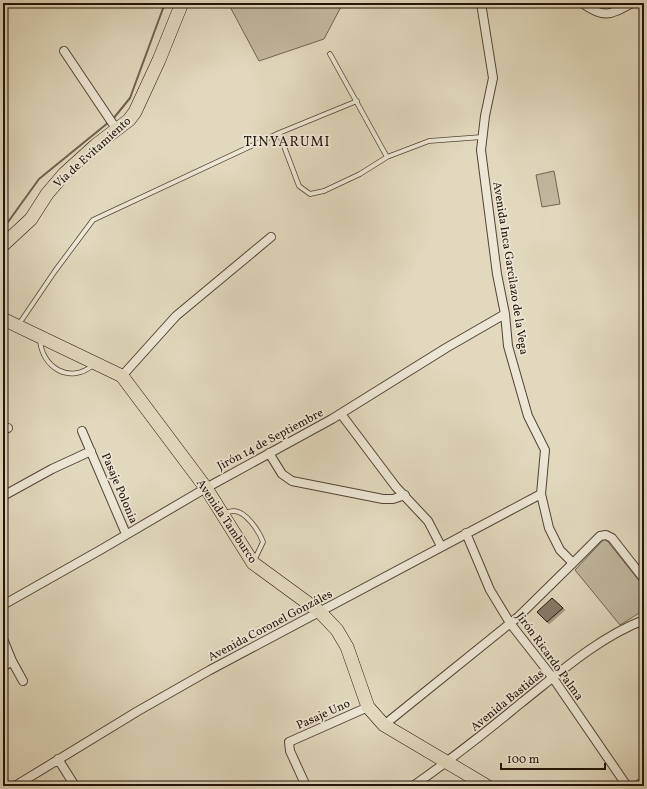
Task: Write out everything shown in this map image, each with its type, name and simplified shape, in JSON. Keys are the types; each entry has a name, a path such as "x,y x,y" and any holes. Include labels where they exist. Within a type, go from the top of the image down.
{"main road":[{"name":"Vía de Evitamiento","path":"3,245 27,224 38,211 47,194 64,174 96,145 129,120 139,106 182,3"},
{"name":"Avenida Tamburco","path":"3,319 122,376 206,488 253,563 320,612 337,630 347,647 368,707 384,725 487,786"},
{"path":"640,786 644,784"}],"street":[{"name":"Avenida Inca Garcilazo de la Vega","path":"481,3 493,78 484,116 481,150 497,274 505,314 508,346 528,416 545,450 541,494 549,528 560,550 573,563"},
{"path":"582,3 605,15 616,12 632,3"},
{"path":"64,51 117,130"},
{"path":"122,376 155,338 181,312 271,236"},
{"name":"Jirón 14 de Septiembre","path":"3,605 206,488 341,414 446,348 505,314"},
{"path":"341,414 384,472 428,521 442,546"},
{"name":"Pasaje Polonia","path":"82,431 126,534"},
{"name":"Pasaje Polonia","path":"3,496 52,469 91,451"},
{"path":"269,453 282,474 292,481 383,499 393,499 405,495"},
{"name":"Avenida Coronel Gonzáles","path":"15,786 138,711 466,533 541,494"},
{"name":"Jirón Ricardo Palma","path":"466,533 490,590 510,623 553,678 627,786"},
{"path":"384,725 510,623 600,536 606,535 612,538 644,579"},
{"name":"Avenida Bastidas","path":"413,786 447,762 553,678 622,628 644,620"},
{"path":"3,639 12,661 23,681"},
{"path":"3,667 12,661"},
{"name":"Pasaje Uno","path":"306,786 288,744 292,740 368,707"},
{"path":"58,759 75,786"}],"lane":[{"path":"330,54 387,158"},
{"path":"18,326 55,271 94,220 279,133 357,101"},
{"path":"279,133 299,186 310,194 324,191 360,174 387,158 429,141 482,137"},
{"path":"40,336 40,347 49,364 65,373 77,375 87,371 95,363"},
{"path":"222,514 232,510 240,512 260,536 262,542 261,548 253,563"}],"shaded area":[{"path":"228,3 343,3 324,39 259,61"},
{"path":"554,171 560,204 542,207 536,175"},
{"path":"605,538 644,587 644,610 620,625 575,570"}],"building":[{"path":"552,598 563,608 547,622 537,612"}],"waterway":[{"path":"113,119 130,98 165,3"},
{"path":"3,224 8,222 39,179 109,122"}],"district":[{"name":"TINYARUMI","path":"287,141"}]}
